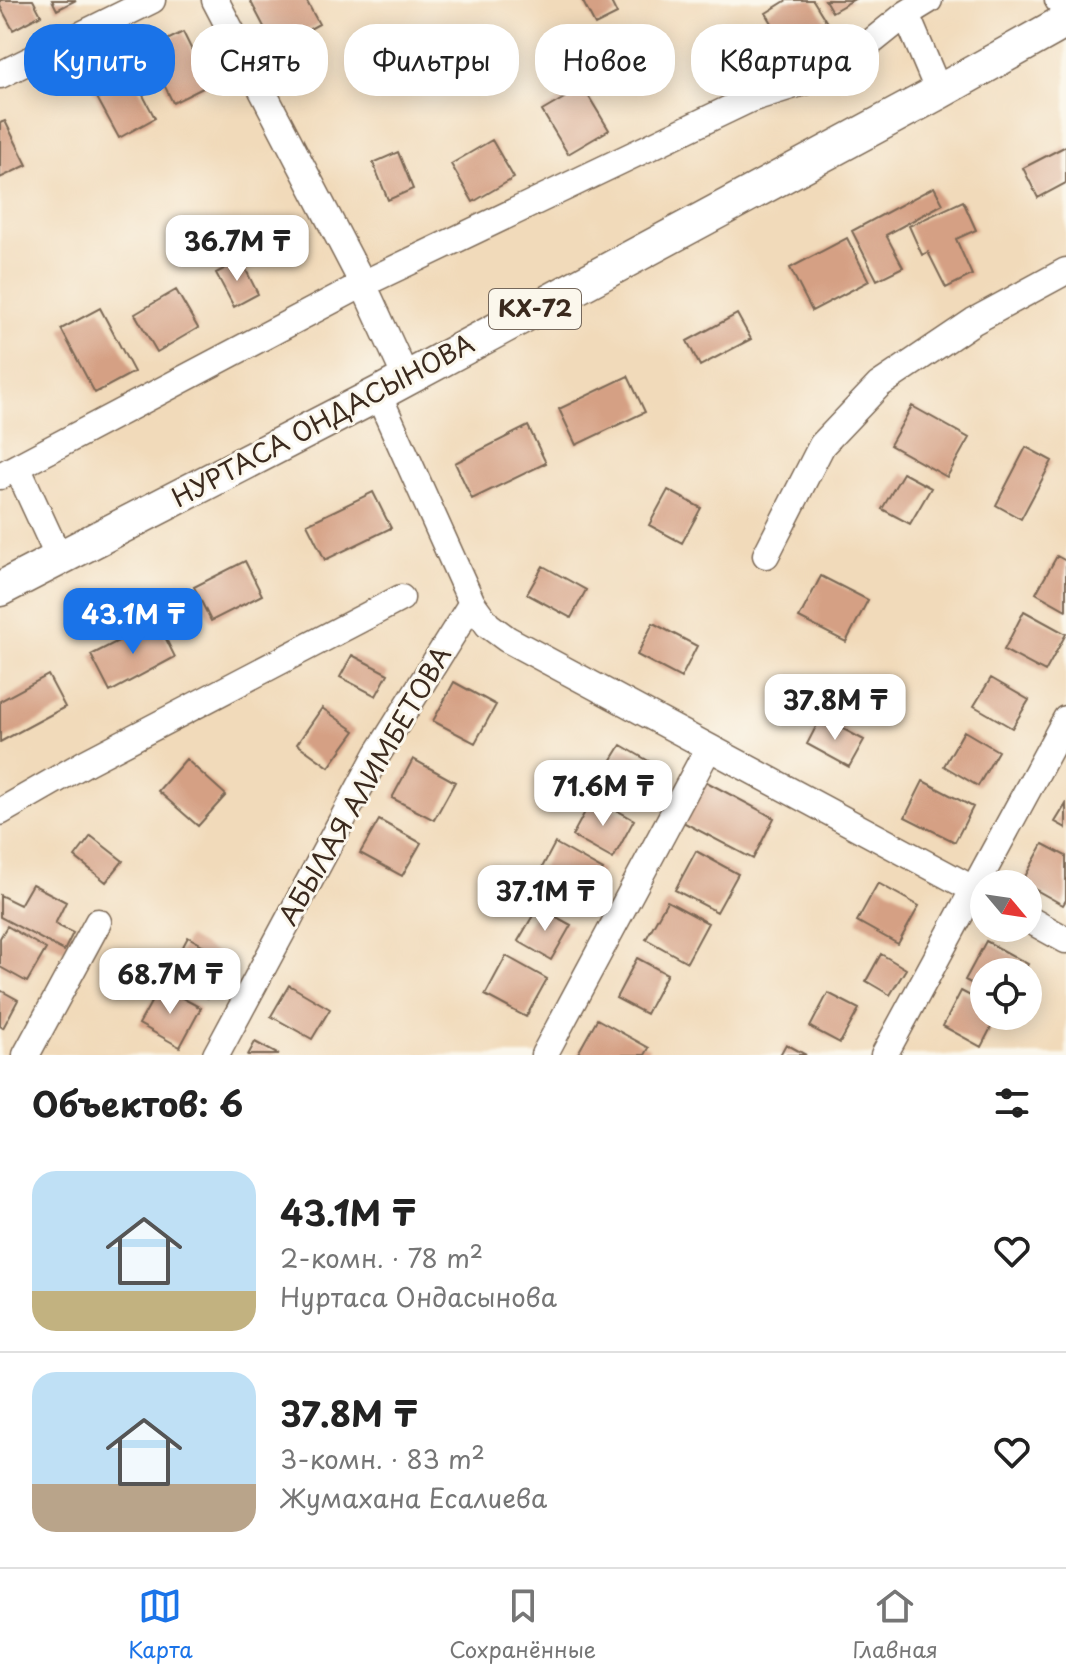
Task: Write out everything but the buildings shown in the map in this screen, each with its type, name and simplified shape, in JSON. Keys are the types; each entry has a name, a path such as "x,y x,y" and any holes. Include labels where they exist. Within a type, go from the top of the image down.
{"main road":[{"name":"НУРТАСА ОНДАСЫНОВА","path":"0,589 392,386 1066,21"}],"street":[{"path":"0,75 152,0"},
{"path":"215,0 363,284 392,386 472,603 488,625 507,639 708,749 970,888"},
{"path":"59,558 8,471 363,284 750,99 807,81 870,43 929,0"},
{"path":"1058,0 1066,7"},
{"path":"906,14 939,92"},
{"path":"766,555 822,445 879,385 974,321 1066,271"},
{"path":"0,812 87,762 401,598"},
{"name":"АБЫЛАЯ АЛИМБЕТОВА","path":"216,1055 377,755 472,603"},
{"path":"990,870 1066,719"},
{"path":"544,1055 708,749"},
{"path":"884,1055 970,908"},
{"path":"26,1055 98,922"},
{"path":"1042,927 1066,940"}]}
